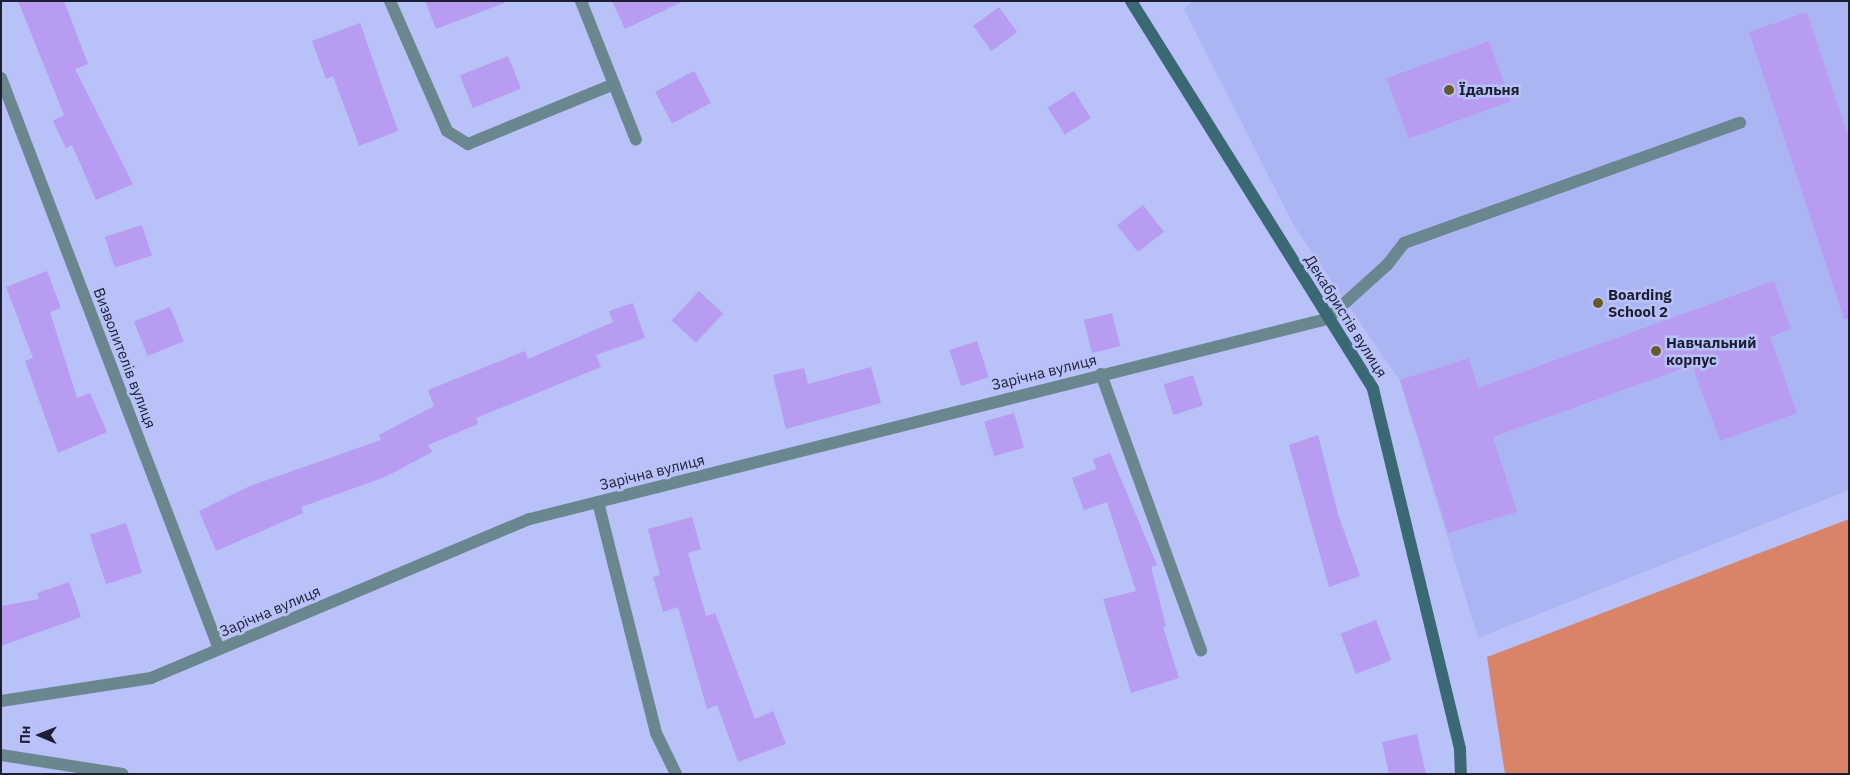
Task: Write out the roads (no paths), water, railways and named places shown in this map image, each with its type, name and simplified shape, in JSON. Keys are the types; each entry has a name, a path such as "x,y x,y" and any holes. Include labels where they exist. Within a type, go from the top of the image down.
{"street":[{"path":"390,1 447,132 468,144 614,84"},
{"path":"581,1 636,140"},
{"name":"Декабристів вулиця","path":"1131,1 1327,319 1373,388 1460,749 1461,774"},
{"name":"Визволителів вулиця","path":"1,78 219,650"},
{"path":"1327,319 1387,265 1404,243 1740,123"},
{"name":"Зарічна вулиця","path":"1,701 151,678 530,519 1101,374 1327,319"},
{"path":"1101,374 1201,650"},
{"path":"598,502 656,733 676,774"},
{"path":"1,755 123,774"}],"place":[{"name":"Їдальня","path":"1449,90"},
{"name":"Boarding School 2","path":"1598,303"},
{"name":"Навчальний корпус","path":"1656,351"}]}
